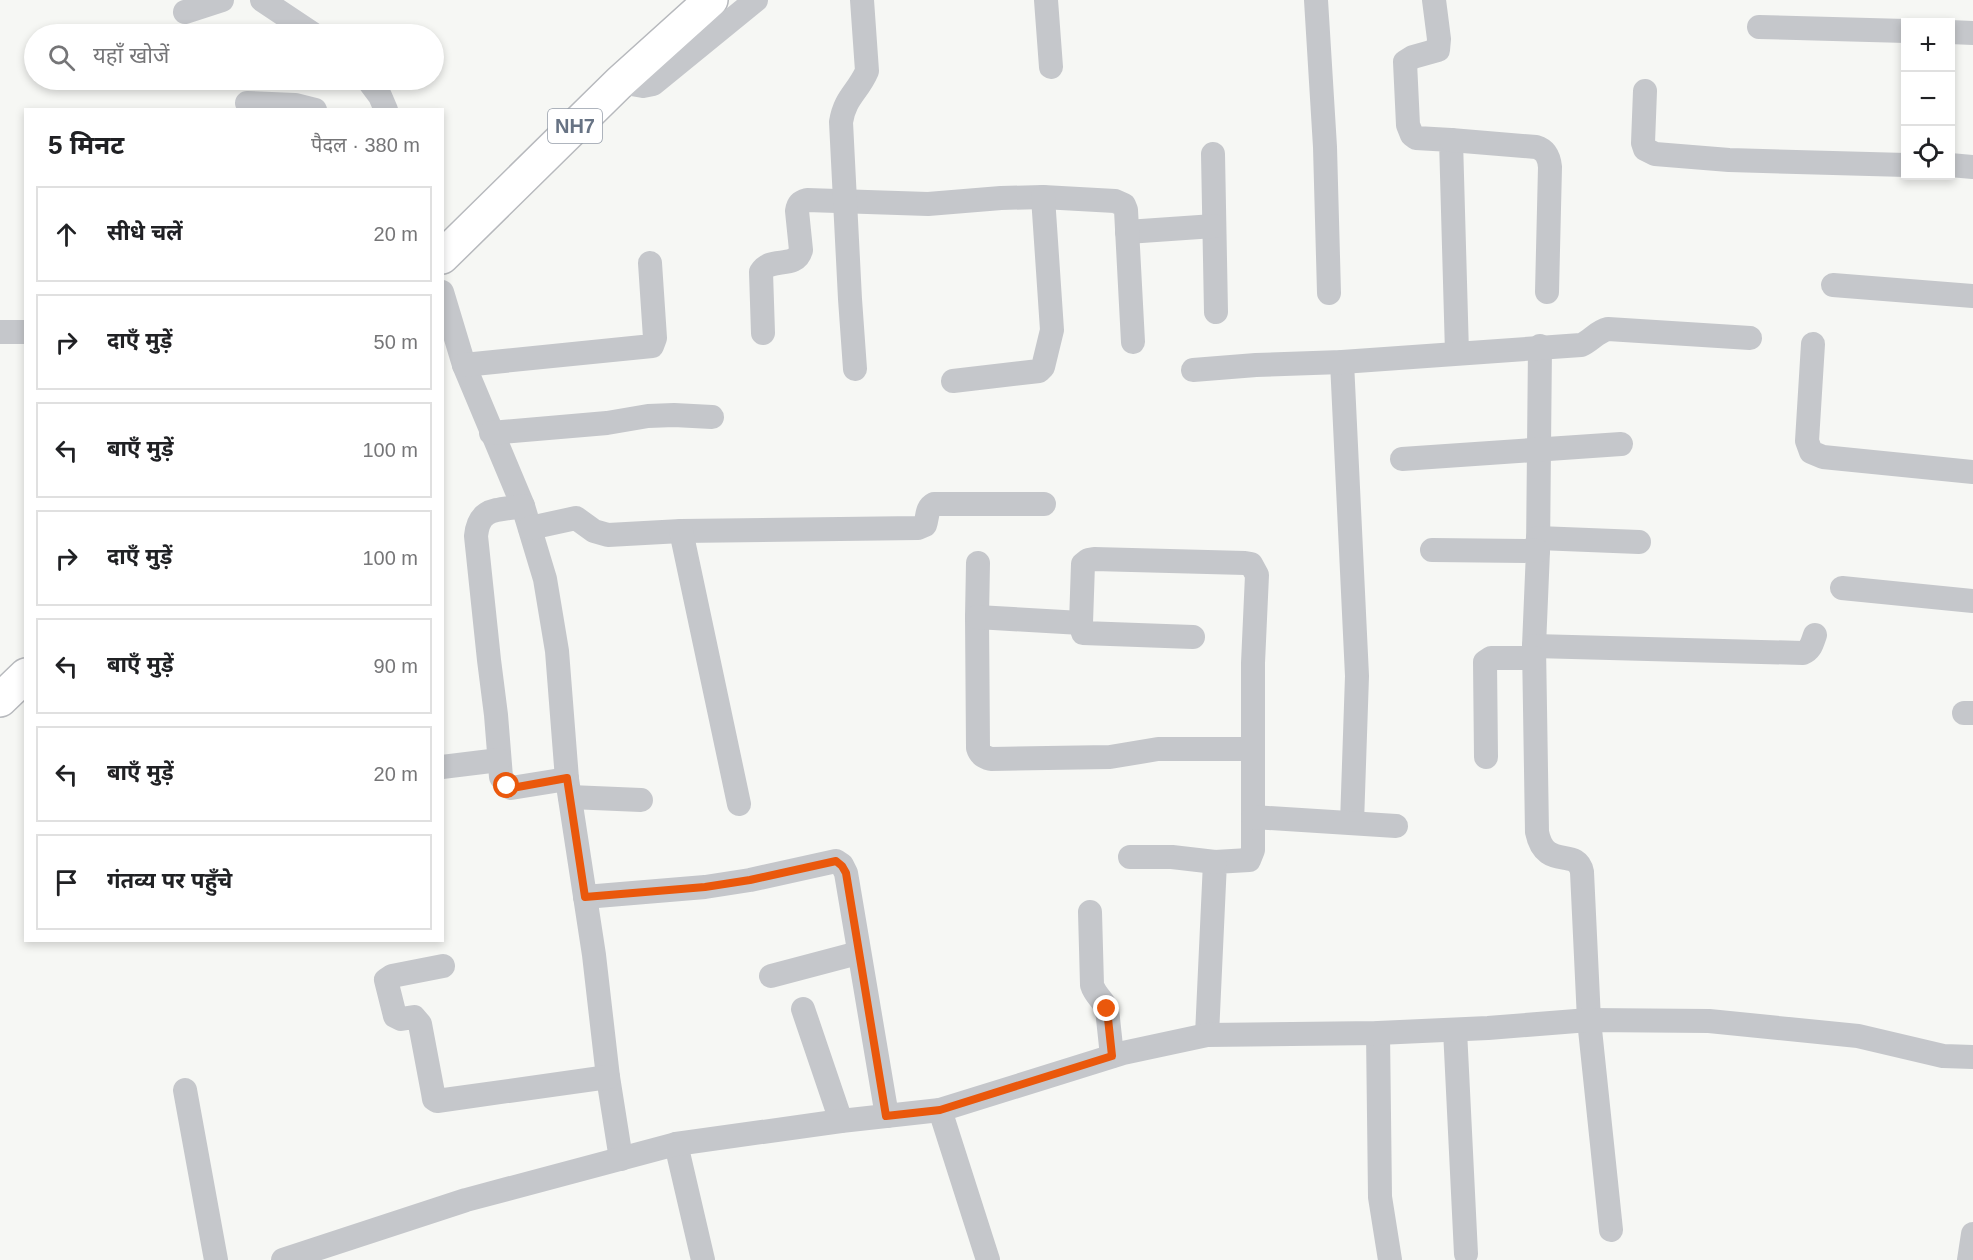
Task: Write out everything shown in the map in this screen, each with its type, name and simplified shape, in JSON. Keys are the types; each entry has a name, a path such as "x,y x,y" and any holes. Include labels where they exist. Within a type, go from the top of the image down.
{"highway":[{"name":"NH7","path":"444,255 696,5"}],"street":[{"path":"185,12 222,0"},
{"path":"262,0 298,24"},
{"path":"620,82 643,86 653,84 756,0"},
{"path":"855,369 844,200 842,116 847,100 863,80 867,71 862,0"},
{"path":"1046,0 1051,67"},
{"path":"1316,0 1325,147 1329,293"},
{"path":"1434,0 1439,39 1438,50 1413,57 1405,62 1408,125 1412,135 1416,138 1536,147 1546,153 1550,168 1547,292"},
{"path":"1759,27 1901,31"},
{"path":"1955,32 1973,33"},
{"path":"376,90 385,108"},
{"path":"1645,91 1643,143 1645,149 1655,154 1729,160 1901,165"},
{"path":"247,103 295,105 307,108"},
{"path":"1451,140 1457,353"},
{"path":"1213,154 1216,312"},
{"path":"1955,165 1973,167"},
{"path":"953,381 1039,371 1043,368 1052,330 1043,197"},
{"path":"763,333 761,272 763,267 769,264 793,261 799,255 798,205 807,200 928,204 1043,197 1121,202 1126,210 1133,342"},
{"path":"1127,232 1214,226"},
{"path":"464,365 652,346 655,338 650,263"},
{"path":"1833,285 1973,296"},
{"path":"444,299 464,365 526,517 545,579 556,651 568,788 621,1159"},
{"path":"1193,370 1581,345 1601,331 1608,329 1750,338"},
{"path":"0,332 24,332"},
{"path":"1813,344 1807,441 1812,452 1823,458 1973,472"},
{"path":"1540,346 1538,544 1534,652 1537,832 1543,850 1549,854 1577,861 1581,866 1589,1020 1611,1230"},
{"path":"1341,362 1357,676 1352,823"},
{"path":"491,433 607,423 648,416 712,417"},
{"path":"1401,459 1621,444"},
{"path":"641,800 568,788 512,788 507,786 501,777 476,536 481,517 488,512 526,517 576,518 594,531 608,535 681,531 918,528 925,525 930,506 934,504 1044,504"},
{"path":"681,531 739,804"},
{"path":"1432,550 1538,544 1639,542"},
{"path":"1130,857 1172,857 1215,862 1249,860 1253,850 1253,663 1257,575 1251,564 1088,560 1083,564 1081,570 1081,629 1087,634 1193,637"},
{"path":"978,563 978,748 984,757 991,759 1110,757 1158,749 1253,749"},
{"path":"1842,588 1973,601"},
{"path":"977,617 1081,623"},
{"path":"1486,757 1485,662 1491,658 1534,652 1803,653 1811,647 1815,635"},
{"path":"444,767 499,760"},
{"path":"1253,817 1396,826"},
{"path":"585,897 705,887 750,880 836,861 846,873 886,1116"},
{"path":"1207,1035 1215,862"},
{"path":"1090,912 1092,985 1107,1009 1112,1056"},
{"path":"771,976 858,953"},
{"path":"443,966 392,976 386,980 395,1016 418,1019 434,1099 437,1101 608,1077"},
{"path":"803,1009 841,1121"},
{"path":"283,1260 466,1200 676,1144 940,1110 1112,1056 1207,1035 1455,1030 1589,1020 1709,1021 1858,1035 1942,1056 1973,1057"},
{"path":"1455,1030 1466,1254"},
{"path":"1378,1033 1380,1197 1390,1260"},
{"path":"185,1090 216,1260"},
{"path":"940,1110 988,1260"},
{"path":"676,1144 703,1260"},
{"path":"1969,1260 1973,1234"}],"route":[{"path":"507,786 512,788 567,778 585,897 705,887 750,880 836,861 842,866 846,873 886,1116 940,1110 1112,1056 1107,1009"}]}
